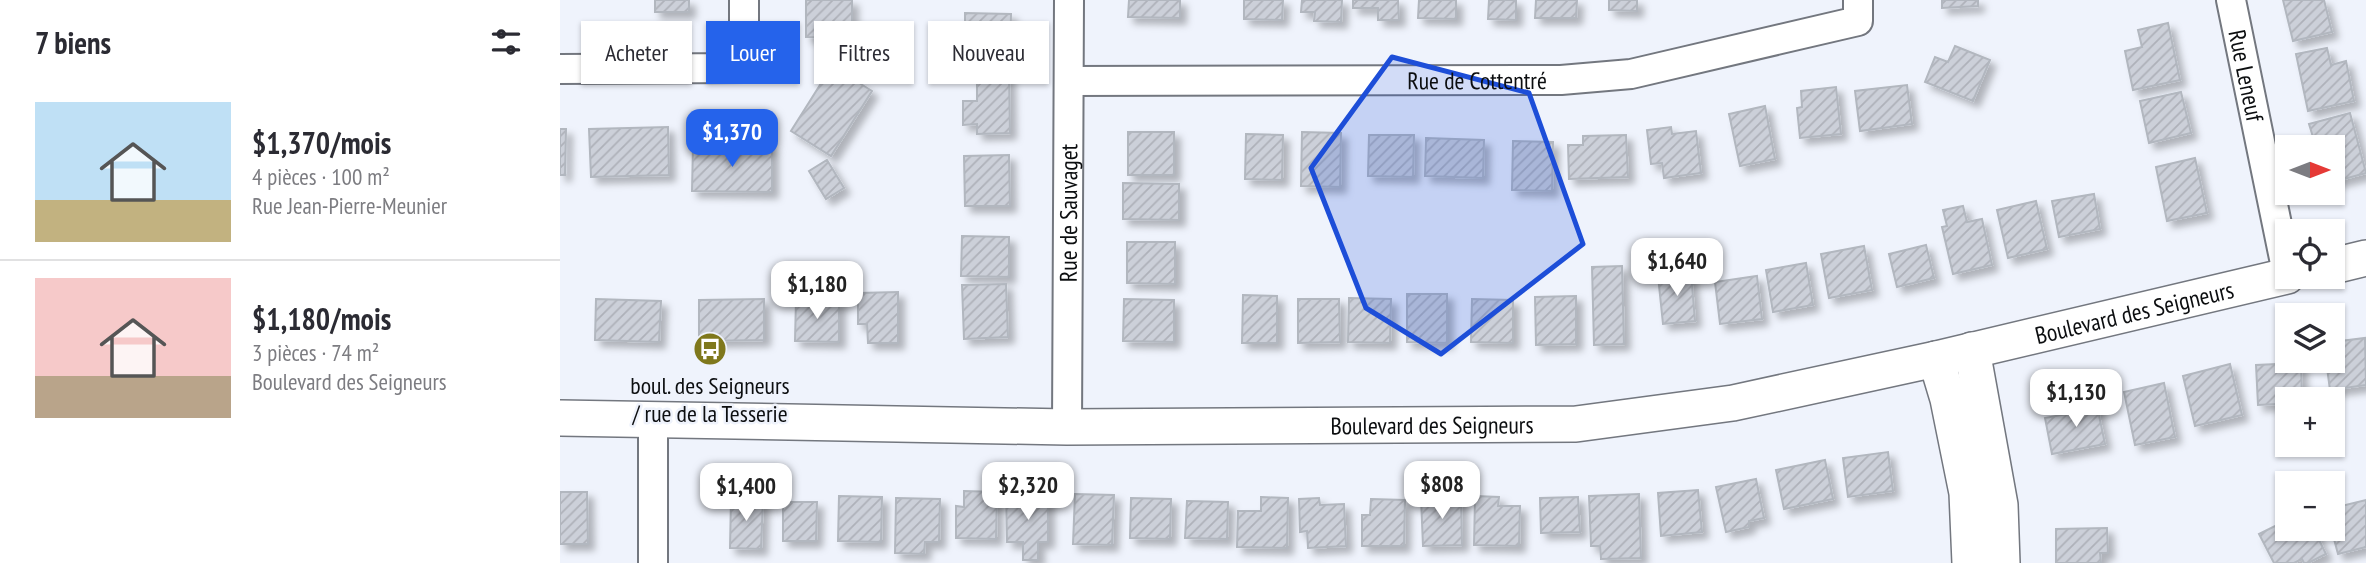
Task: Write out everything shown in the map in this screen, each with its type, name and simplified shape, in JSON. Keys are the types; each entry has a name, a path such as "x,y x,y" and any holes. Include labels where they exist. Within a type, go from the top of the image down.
{"street":[{"path":"560,69 744,68 744,0"},
{"name":"Rue de Sauvaget","path":"1067,427 1069,0"},
{"name":"Rue de Cottentré","path":"1069,81 1561,80 1631,74 1857,21 1858,0"},
{"name":"Rue Leneuf","path":"2231,0 2276,219"},
{"path":"2345,263 2366,258"},
{"name":"Boulevard des Seigneurs","path":"560,418 1067,427 1576,424 1733,403 1936,359 2275,278"},
{"path":"1972,350 2000,505 2002,563"},
{"path":"1936,359 1948,399 1967,493 1970,563"},
{"path":"653,418 653,563"}],"highlighted area":[{"path":"1392,57 1529,93 1583,244 1441,354 1366,308 1311,168"}],"building":[{"path":"655,0 689,0 689,12 655,12"},
{"path":"806,0 852,0 852,21 814,21 814,37 806,37"},
{"path":"1129,0 1180,0 1180,18 1128,17"},
{"path":"1244,0 1283,0 1282,20 1244,19"},
{"path":"1302,0 1342,0 1341,22 1314,21 1315,12 1301,12"},
{"path":"1353,0 1398,0 1399,20 1378,20 1378,8 1353,8"},
{"path":"1419,0 1456,0 1456,19 1418,18"},
{"path":"1489,0 1516,0 1516,20 1488,19"},
{"path":"1536,0 1577,0 1576,18 1535,18"},
{"path":"1609,0 1637,0 1637,11 1609,10"},
{"path":"1942,0 1978,0 1978,6 1942,8"},
{"path":"2283,0 2324,0 2332,32 2293,41"},
{"path":"965,13 1011,14 1011,21 965,21"},
{"path":"2168,23 2180,80 2133,90 2125,51 2142,47 2138,30"},
{"path":"1955,46 1990,60 1973,101 1925,82 1935,57 1948,62"},
{"path":"2327,48 2331,65 2346,61 2354,101 2308,111 2296,54"},
{"path":"821,84 861,84 872,91 831,156 791,131"},
{"path":"977,84 1009,84 1010,133 977,134 977,124 963,125 963,101 977,101"},
{"path":"1907,85 1912,124 1860,131 1855,91"},
{"path":"1836,87 1841,134 1800,138 1797,108 1802,107 1801,91"},
{"path":"2181,92 2191,133 2149,143 2140,101"},
{"path":"1765,106 1775,159 1740,166 1729,114"},
{"path":"2350,113 2366,173 2345,179 2345,135 2312,135 2309,124"},
{"path":"668,127 669,175 591,177 589,129"},
{"path":"1671,127 1672,134 1696,131 1701,173 1664,178 1662,163 1651,164 1647,130"},
{"path":"560,129 566,129 565,175 560,175"},
{"path":"1128,132 1174,132 1174,175 1128,175"},
{"path":"1302,132 1341,133 1340,187 1301,186"},
{"path":"1246,134 1283,135 1282,180 1245,179"},
{"path":"1369,135 1414,135 1413,177 1368,176"},
{"path":"1626,135 1628,177 1569,179 1568,145 1583,145 1583,136"},
{"path":"1426,138 1484,140 1483,178 1425,176"},
{"path":"1513,141 1553,142 1552,191 1512,190"},
{"path":"693,145 772,146 772,192 692,191"},
{"path":"1009,155 1010,206 965,206 964,156"},
{"path":"2195,158 2207,213 2167,221 2156,167"},
{"path":"827,160 844,188 826,199 809,171"},
{"path":"1123,183 1179,184 1179,220 1123,219"},
{"path":"2094,194 2100,229 2059,237 2052,201"},
{"path":"2036,201 2047,249 2008,258 1997,210"},
{"path":"1963,206 1967,222 1982,219 1992,265 1953,274 1942,227 1947,226 1943,210"},
{"path":"962,236 1009,237 1009,277 961,276"},
{"path":"1127,242 1175,242 1175,284 1127,283"},
{"path":"1926,245 1934,278 1897,287 1889,254"},
{"path":"1864,246 1872,290 1829,298 1821,254"},
{"path":"1806,263 1813,305 1773,312 1766,270"},
{"path":"1622,266 1624,344 1594,345 1592,267"},
{"path":"1691,273 1695,321 1663,324 1658,276"},
{"path":"1757,276 1762,319 1720,324 1715,282"},
{"path":"1006,284 1008,337 964,339 962,285"},
{"path":"898,292 898,343 868,343 867,324 858,324 858,293"},
{"path":"1407,294 1447,294 1447,343 1407,342"},
{"path":"1243,295 1277,296 1277,343 1242,343"},
{"path":"1576,296 1576,344 1536,345 1535,297"},
{"path":"1349,298 1391,299 1390,343 1348,342"},
{"path":"596,299 661,301 659,342 595,340"},
{"path":"764,299 764,340 699,341 699,300"},
{"path":"796,299 839,300 839,342 795,341"},
{"path":"1124,299 1174,300 1174,342 1123,341"},
{"path":"1298,299 1339,299 1340,342 1298,343"},
{"path":"1472,299 1513,300 1513,343 1471,342"},
{"path":"2365,338 2366,385 2330,387 2328,373 2345,373 2345,340"},
{"path":"2230,364 2242,415 2195,426 2183,376"},
{"path":"2275,364 2275,373 2301,373 2302,387 2275,387 2275,404 2258,405 2256,365"},
{"path":"2164,383 2175,437 2135,445 2124,392"},
{"path":"2096,401 2105,444 2052,454 2045,418 2072,413 2070,406"},
{"path":"1888,452 1893,491 1848,497 1843,458"},
{"path":"1825,460 1833,499 1784,509 1776,470"},
{"path":"1756,479 1764,518 1749,521 1749,527 1726,532 1716,487"},
{"path":"1698,490 1702,532 1661,536 1658,493"},
{"path":"964,491 997,492 996,539 956,538 956,506 964,507"},
{"path":"560,492 587,492 588,544 560,544"},
{"path":"1048,493 1048,542 1038,542 1038,560 1023,560 1023,542 1007,542 1006,494"},
{"path":"1075,494 1114,495 1112,545 1073,544"},
{"path":"1639,494 1641,558 1601,559 1600,546 1591,546 1589,496"},
{"path":"839,496 882,497 881,542 838,541"},
{"path":"1475,496 1499,497 1498,506 1520,506 1519,546 1474,545"},
{"path":"1261,497 1288,498 1287,548 1237,547 1238,511 1261,511"},
{"path":"1461,497 1462,545 1423,546 1421,498"},
{"path":"1578,497 1580,532 1541,533 1540,498"},
{"path":"731,498 763,499 761,549 730,548"},
{"path":"896,498 940,499 939,542 925,542 924,554 895,553"},
{"path":"1131,498 1171,499 1170,539 1130,538"},
{"path":"1319,498 1320,505 1344,504 1346,546 1308,548 1307,531 1300,532 1299,499"},
{"path":"1371,499 1405,500 1404,546 1362,546 1362,515 1370,515"},
{"path":"2366,500 2366,547 2338,554 2334,541 2345,541 2345,505"},
{"path":"1187,501 1228,502 1227,539 1185,538"},
{"path":"783,502 817,502 816,541 783,541"},
{"path":"2275,526 2275,541 2320,541 2326,554 2308,563 2304,563 2302,559 2294,563 2274,563 2259,534"},
{"path":"2107,528 2108,553 2100,553 2101,563 2056,563 2056,529"}],"place":[{"name":"boul. des Seigneurs / rue de la Tesserie","path":"710,349"}]}
